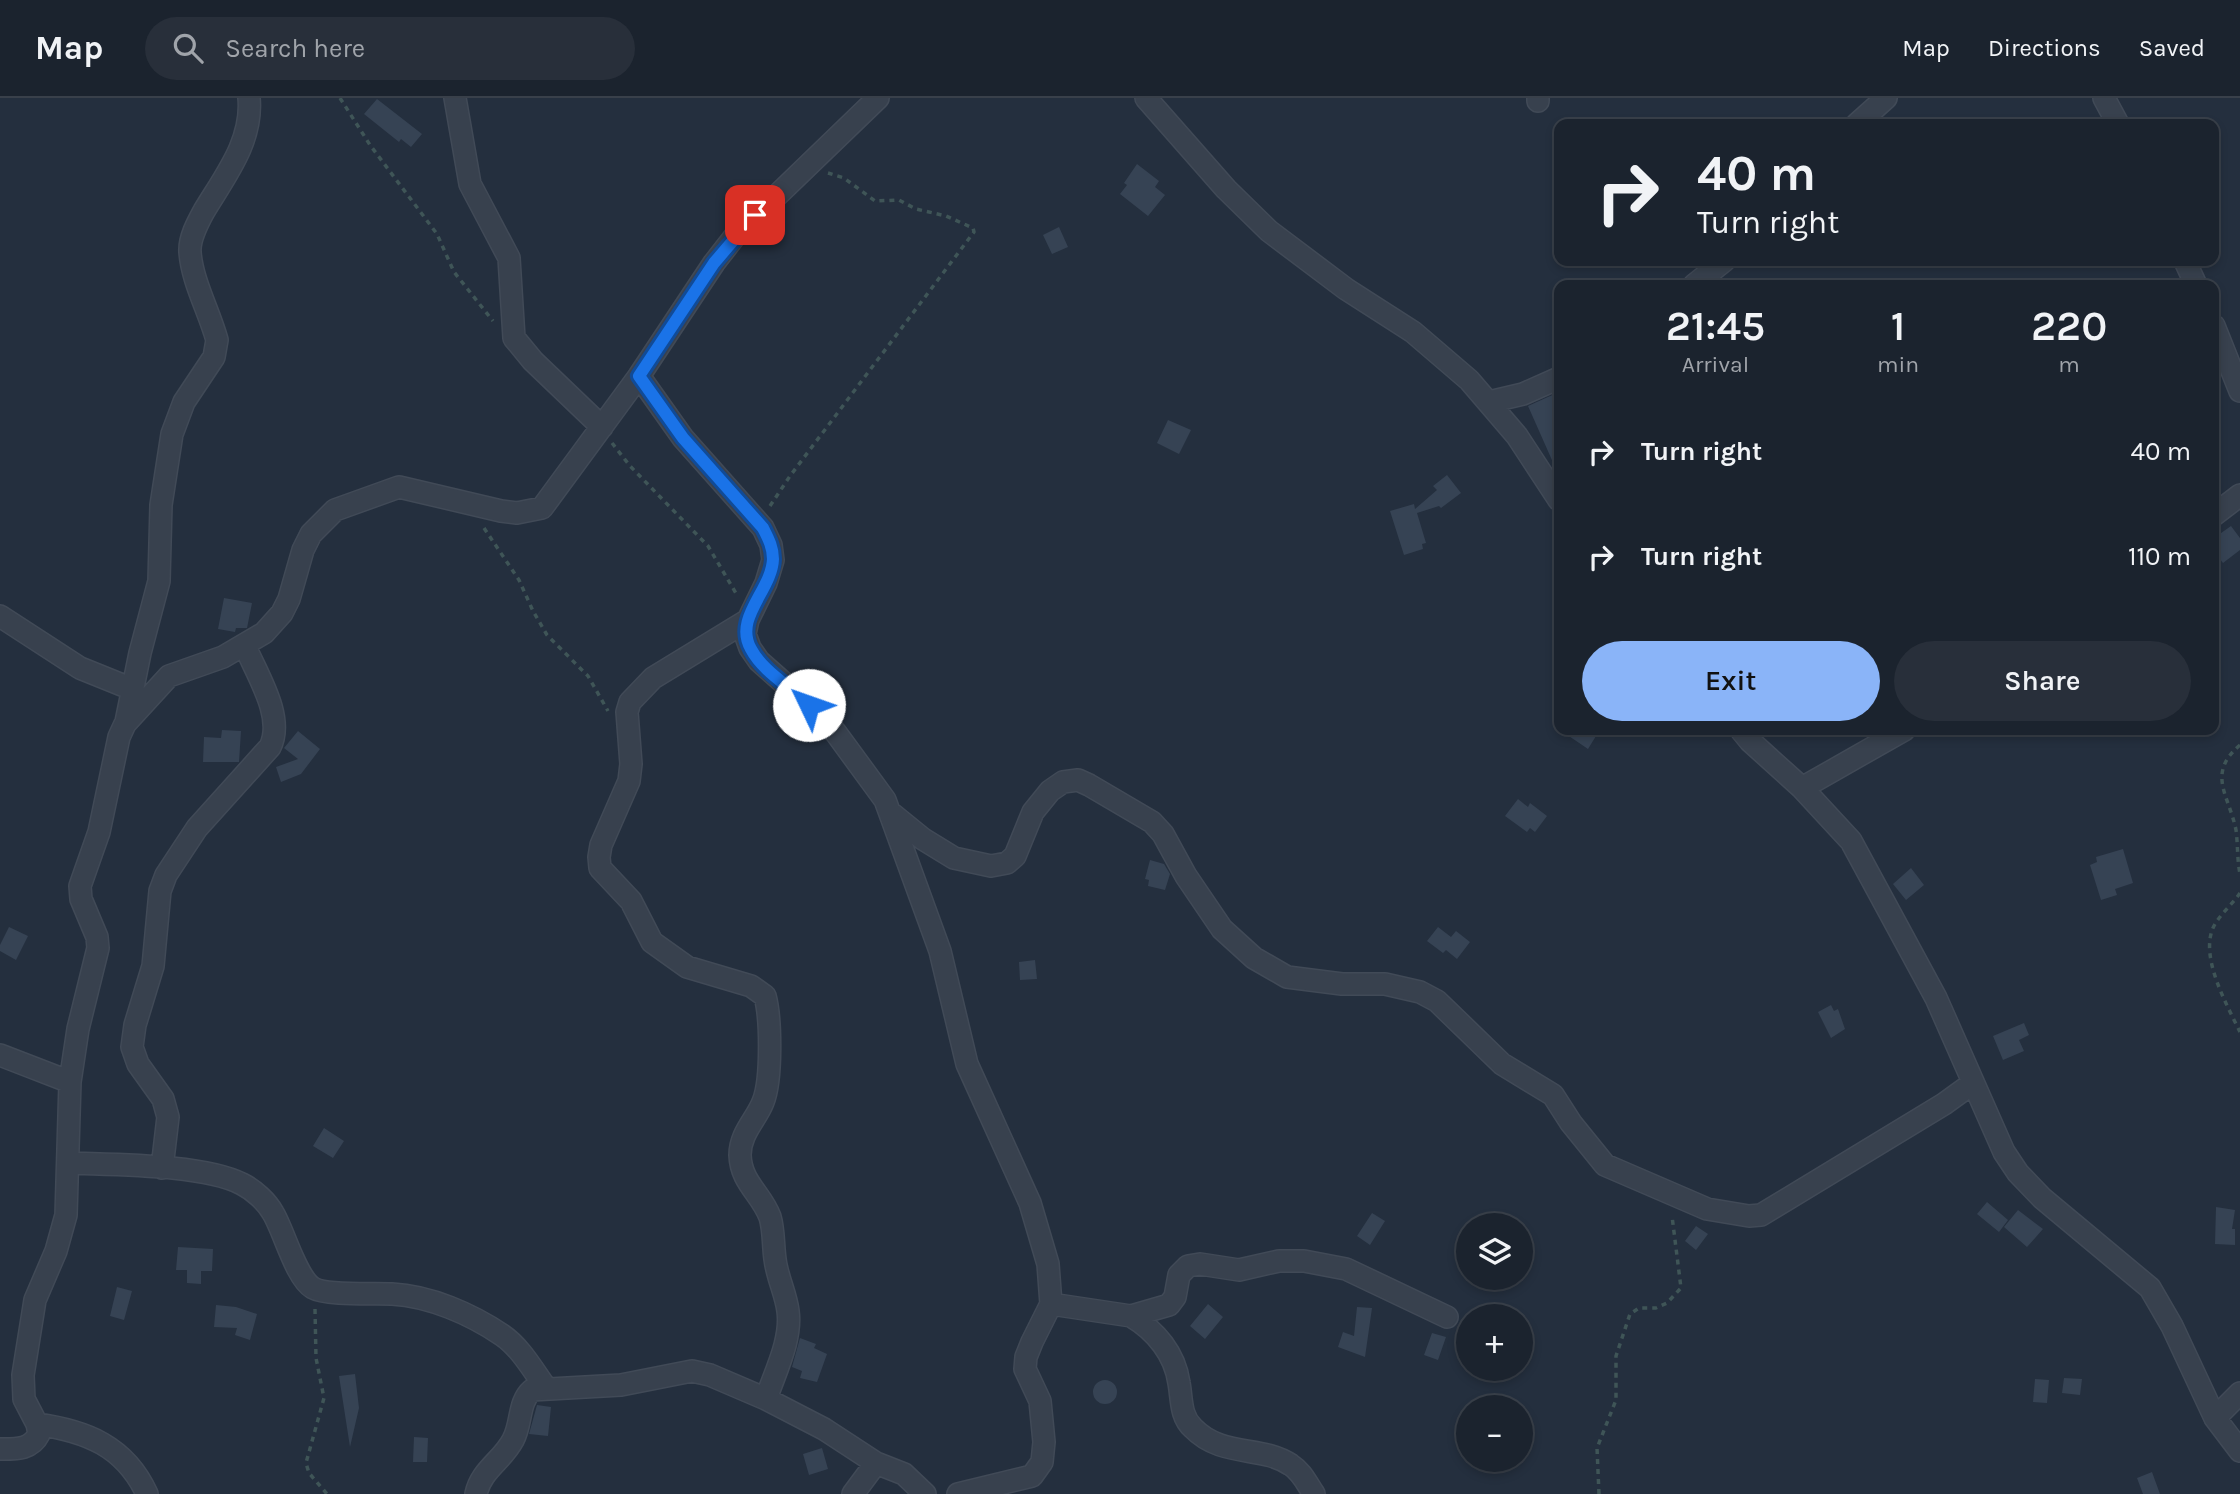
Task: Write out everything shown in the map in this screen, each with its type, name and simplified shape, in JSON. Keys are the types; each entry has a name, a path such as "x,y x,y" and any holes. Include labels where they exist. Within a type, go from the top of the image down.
{"street":[{"path":"0,1449 19,1449 30,1445 39,1434 37,1424 24,1399 23,1375 36,1300 62,1232 68,1163 70,1082 78,1029 98,948 97,937 81,899 80,887 99,832 116,751 125,724 159,581 161,505 172,434 184,402 217,351 217,340 195,272 190,244 199,221 244,143 249,120 249,98"},
{"path":"455,98 470,184 509,258 514,338 533,361 602,427"},
{"path":"125,724 169,676 223,657 264,633 289,599 303,550 311,534 335,510 399,487 517,513 542,508 639,376 735,236 878,98"},
{"path":"1146,98 1226,189 1269,231 1346,289 1413,331 1469,380 1517,436 1554,492"},
{"path":"1863,119 1886,98"},
{"path":"2104,98 2115,119"},
{"path":"1700,280 1718,266"},
{"path":"2219,338 2240,391"},
{"path":"639,376 683,438 763,528 771,545 773,560 766,583 748,620 745,634 759,661 806,702 836,733 864,769 891,813 940,951 967,1064 1030,1203 1048,1264 1051,1304 1026,1357 1025,1369 1041,1408 1044,1442 1042,1462 1032,1476 958,1494"},
{"path":"1489,402 1523,394 1554,380"},
{"path":"2219,511 2240,495"},
{"path":"0,616 80,668 132,689"},
{"path":"748,620 653,678 637,692 627,712 631,764 629,781 601,845 600,868 631,901 652,942 667,955 687,967 759,990 765,996 768,1006 767,1087 762,1105 747,1128 740,1156 747,1182 760,1197 770,1217 775,1260 788,1310 788,1331 766,1399"},
{"path":"162,1168 168,1117 163,1099 134,1057 135,1025 153,966 157,904 166,875 212,808 270,747 275,737 271,708 245,646"},
{"path":"1745,735 1802,788 1851,841 1936,998 2004,1152 2018,1173 2042,1198 2150,1288 2159,1300 2214,1418 2240,1451"},
{"path":"1802,788 1894,735"},
{"path":"891,813 923,839 954,858 991,866 1007,863 1015,856 1033,812 1050,791 1063,782 1078,780 1089,785 1152,821 1163,834 1186,876 1222,929 1254,958 1287,977 1342,984 1385,984 1420,992 1437,1000 1502,1065 1553,1095 1605,1165 1707,1209 1749,1216 1761,1215 1944,1104 1973,1083"},
{"path":"0,1055 70,1082"},
{"path":"68,1163 162,1168 214,1175 242,1183 257,1194 272,1211 304,1278 315,1289 393,1294 442,1305 502,1335 516,1348 546,1388"},
{"path":"1051,1304 1131,1316 1168,1305 1175,1297 1179,1275 1188,1266 1199,1264 1240,1270 1279,1261 1304,1261 1346,1269 1447,1317"},
{"path":"1131,1316 1153,1333 1171,1356 1178,1374 1185,1419 1193,1428 1218,1445 1283,1460 1301,1473 1314,1494"},
{"path":"476,1494 481,1478 512,1443 528,1394 537,1388 621,1385 692,1371 710,1374 824,1429 876,1463 904,1474 925,1494"},
{"path":"2214,1418 2240,1393"},
{"path":"37,1424 78,1431 98,1440 126,1462 147,1494"},
{"path":"853,1494 876,1463"}],"path":[{"path":"340,98 370,145 437,234 460,282 501,329 514,338"},
{"path":"763,528 771,504 790,476 974,232 973,228 961,222 916,209 899,200 875,201 839,176 806,169"},
{"path":"602,427 630,466 708,546 731,582 748,620"},
{"path":"467,502 513,569 547,635 588,676 606,709 611,713 627,712"},
{"path":"2240,745 2225,760 2221,779 2235,828 2240,874"},
{"path":"2240,893 2214,926 2209,951 2220,988 2240,1032"},
{"path":"1598,1494 1597,1448 1616,1400 1616,1356 1630,1314 1639,1308 1656,1308 1667,1303 1681,1288 1674,1221 1660,1188"},
{"path":"315,1289 316,1358 324,1398 306,1462 309,1473 327,1494"}],"building":[{"path":"377,99 422,134 411,147 401,139 399,142 364,114"},
{"path":"1137,164 1159,181 1155,187 1165,195 1148,216 1120,194"},
{"path":"1059,227 1068,247 1052,254 1043,235"},
{"path":"1554,394 1554,465 1528,406"},
{"path":"1168,420 1191,430 1179,454 1157,443"},
{"path":"1447,475 1461,493 1441,508 1439,506 1417,513 1426,543 1422,544 1423,549 1404,555 1390,511 1414,504 1415,509 1437,490 1433,486"},
{"path":"2231,526 2240,538 2240,550 2223,563 2219,558 2219,534"},
{"path":"224,598 252,603 247,628 236,628 235,632 218,629"},
{"path":"222,730 241,731 239,762 203,762 204,737 221,738"},
{"path":"298,731 320,749 301,774 281,782 276,767 298,759 284,748"},
{"path":"1567,735 1596,736 1588,749"},
{"path":"1518,799 1528,807 1530,803 1547,816 1535,832 1530,828 1527,832 1505,816"},
{"path":"2123,849 2133,883 2115,889 2117,895 2101,900 2090,865 2097,862 2096,857"},
{"path":"1150,860 1164,864 1170,874 1165,890 1148,886 1149,880 1145,879"},
{"path":"1911,868 1924,885 1906,900 1893,884"},
{"path":"9,927 28,936 16,960 0,951 0,945"},
{"path":"1438,927 1451,937 1456,931 1470,942 1457,959 1427,941"},
{"path":"1035,960 1037,979 1020,980 1019,962"},
{"path":"1831,1005 1834,1011 1838,1009 1845,1029 1831,1038 1818,1012"},
{"path":"2024,1023 2029,1035 2019,1040 2024,1051 2003,1060 1993,1036"},
{"path":"324,1128 344,1141 333,1158 313,1146"},
{"path":"1987,1202 2008,1220 1999,1232 1977,1214"},
{"path":"2216,1207 2235,1210 2232,1229 2235,1229 2235,1245 2215,1244"},
{"path":"2018,1210 2043,1229 2027,1247 2004,1227"},
{"path":"1372,1213 1385,1221 1370,1245 1357,1236"},
{"path":"1696,1226 1708,1234 1696,1250 1685,1241"},
{"path":"178,1247 213,1249 212,1271 201,1271 201,1284 187,1283 187,1270 176,1270"},
{"path":"117,1287 132,1291 124,1320 110,1316"},
{"path":"1208,1304 1223,1317 1205,1339 1190,1326"},
{"path":"216,1305 236,1307 257,1314 250,1340 235,1335 237,1328 214,1327"},
{"path":"1357,1307 1372,1308 1365,1357 1338,1347 1343,1332 1354,1336"},
{"path":"1432,1333 1446,1337 1438,1360 1424,1355"},
{"path":"800,1338 816,1344 814,1348 827,1354 817,1382 800,1378 802,1371 792,1367"},
{"path":"355,1374 359,1408 350,1447 339,1376"},
{"path":"2064,1378 2082,1379 2080,1395 2062,1393"},
{"path":"2035,1379 2049,1380 2047,1403 2033,1402"},
{"path":"1100,1380 1110,1380 1117,1387 1117,1397 1110,1404 1100,1404 1093,1397 1093,1387"},
{"path":"537,1405 551,1407 548,1436 529,1434"},
{"path":"414,1437 428,1438 427,1462 413,1462"},
{"path":"822,1448 828,1469 809,1475 803,1454"},
{"path":"2152,1472 2160,1494 2143,1494 2137,1478"}],"route":[{"path":"755,215 714,263 639,376 683,438 763,528 771,545 773,560 766,583 748,620 745,634 759,661 809,705"}]}
